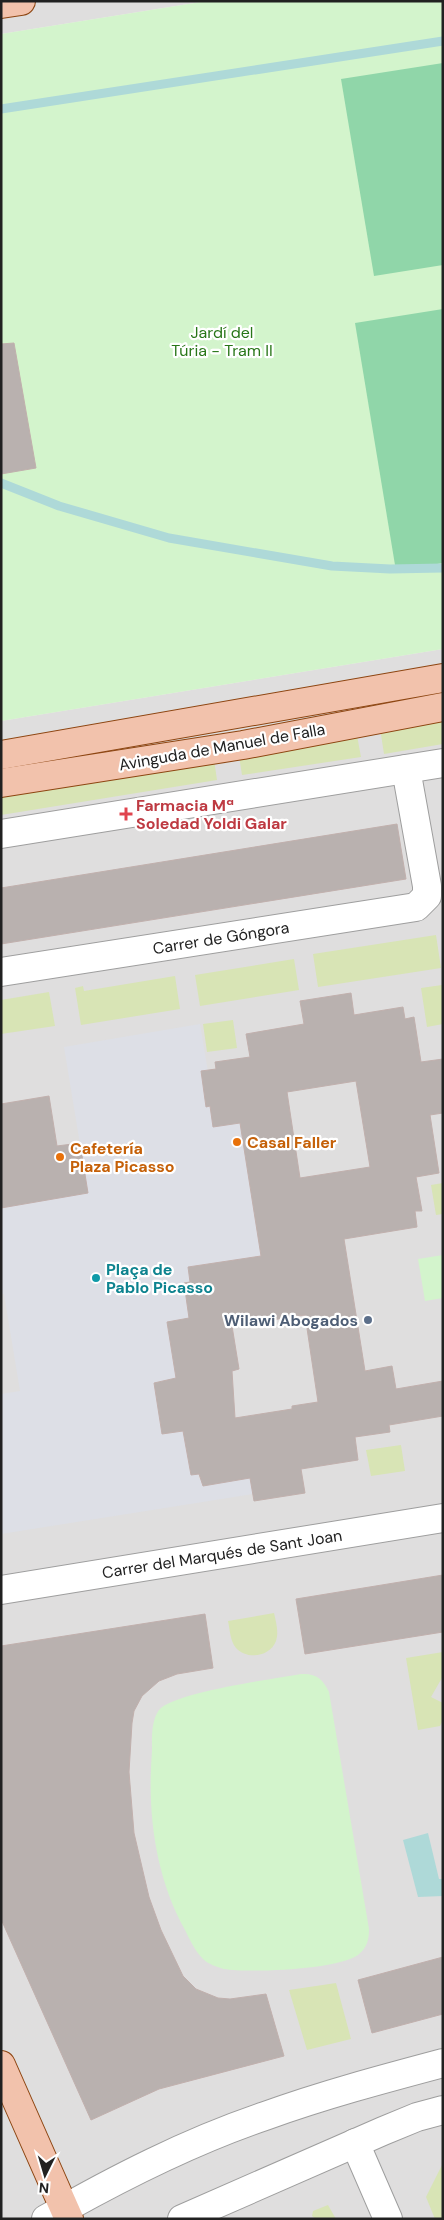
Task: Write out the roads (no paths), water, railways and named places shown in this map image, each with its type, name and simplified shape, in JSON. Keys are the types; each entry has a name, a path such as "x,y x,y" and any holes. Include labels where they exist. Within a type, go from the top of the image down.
{"main road":[{"path":"1,4 21,1"},
{"name":"Avinguda de Manuel de Falla","path":"1,755 443,678"},
{"name":"Avinguda de Manuel de Falla","path":"1,784 243,745 443,707"},
{"path":"1,2065 26,2120 59,2215"},
{"path":"1,2092 26,2120"}],"street":[{"path":"1,834 443,763"},
{"name":"Carrer de Góngora","path":"1,972 416,907 426,896 426,886 406,769"},
{"name":"Carrer del Marqués de Sant Joan","path":"1,1590 443,1518"},
{"path":"59,2215 131,2173 263,2116 338,2091 443,2063"},
{"path":"182,2219 417,2117 443,2110"},
{"path":"355,2143 388,2219"}],"water":[{"path":"428,1833 439,1879 443,1879 443,1896 418,1897 403,1840"}],"waterway":[{"path":"1,109 443,41"},
{"path":"1,483 59,506 169,538 332,566 390,569 443,568"}],"place":[{"name":"Farmacia Mª Soledad Yoldi Galar","path":"126,814"},
{"name":"Casal Faller","path":"237,1142"},
{"name":"Cafetería Plaza Picasso","path":"60,1157"},
{"name":"Plaça de Pablo Picasso","path":"96,1278"},
{"name":"Wilawi Abogados","path":"368,1320"}],"park label":[{"name":"Jardí del Túria - Tram II","path":"222,341"}]}
